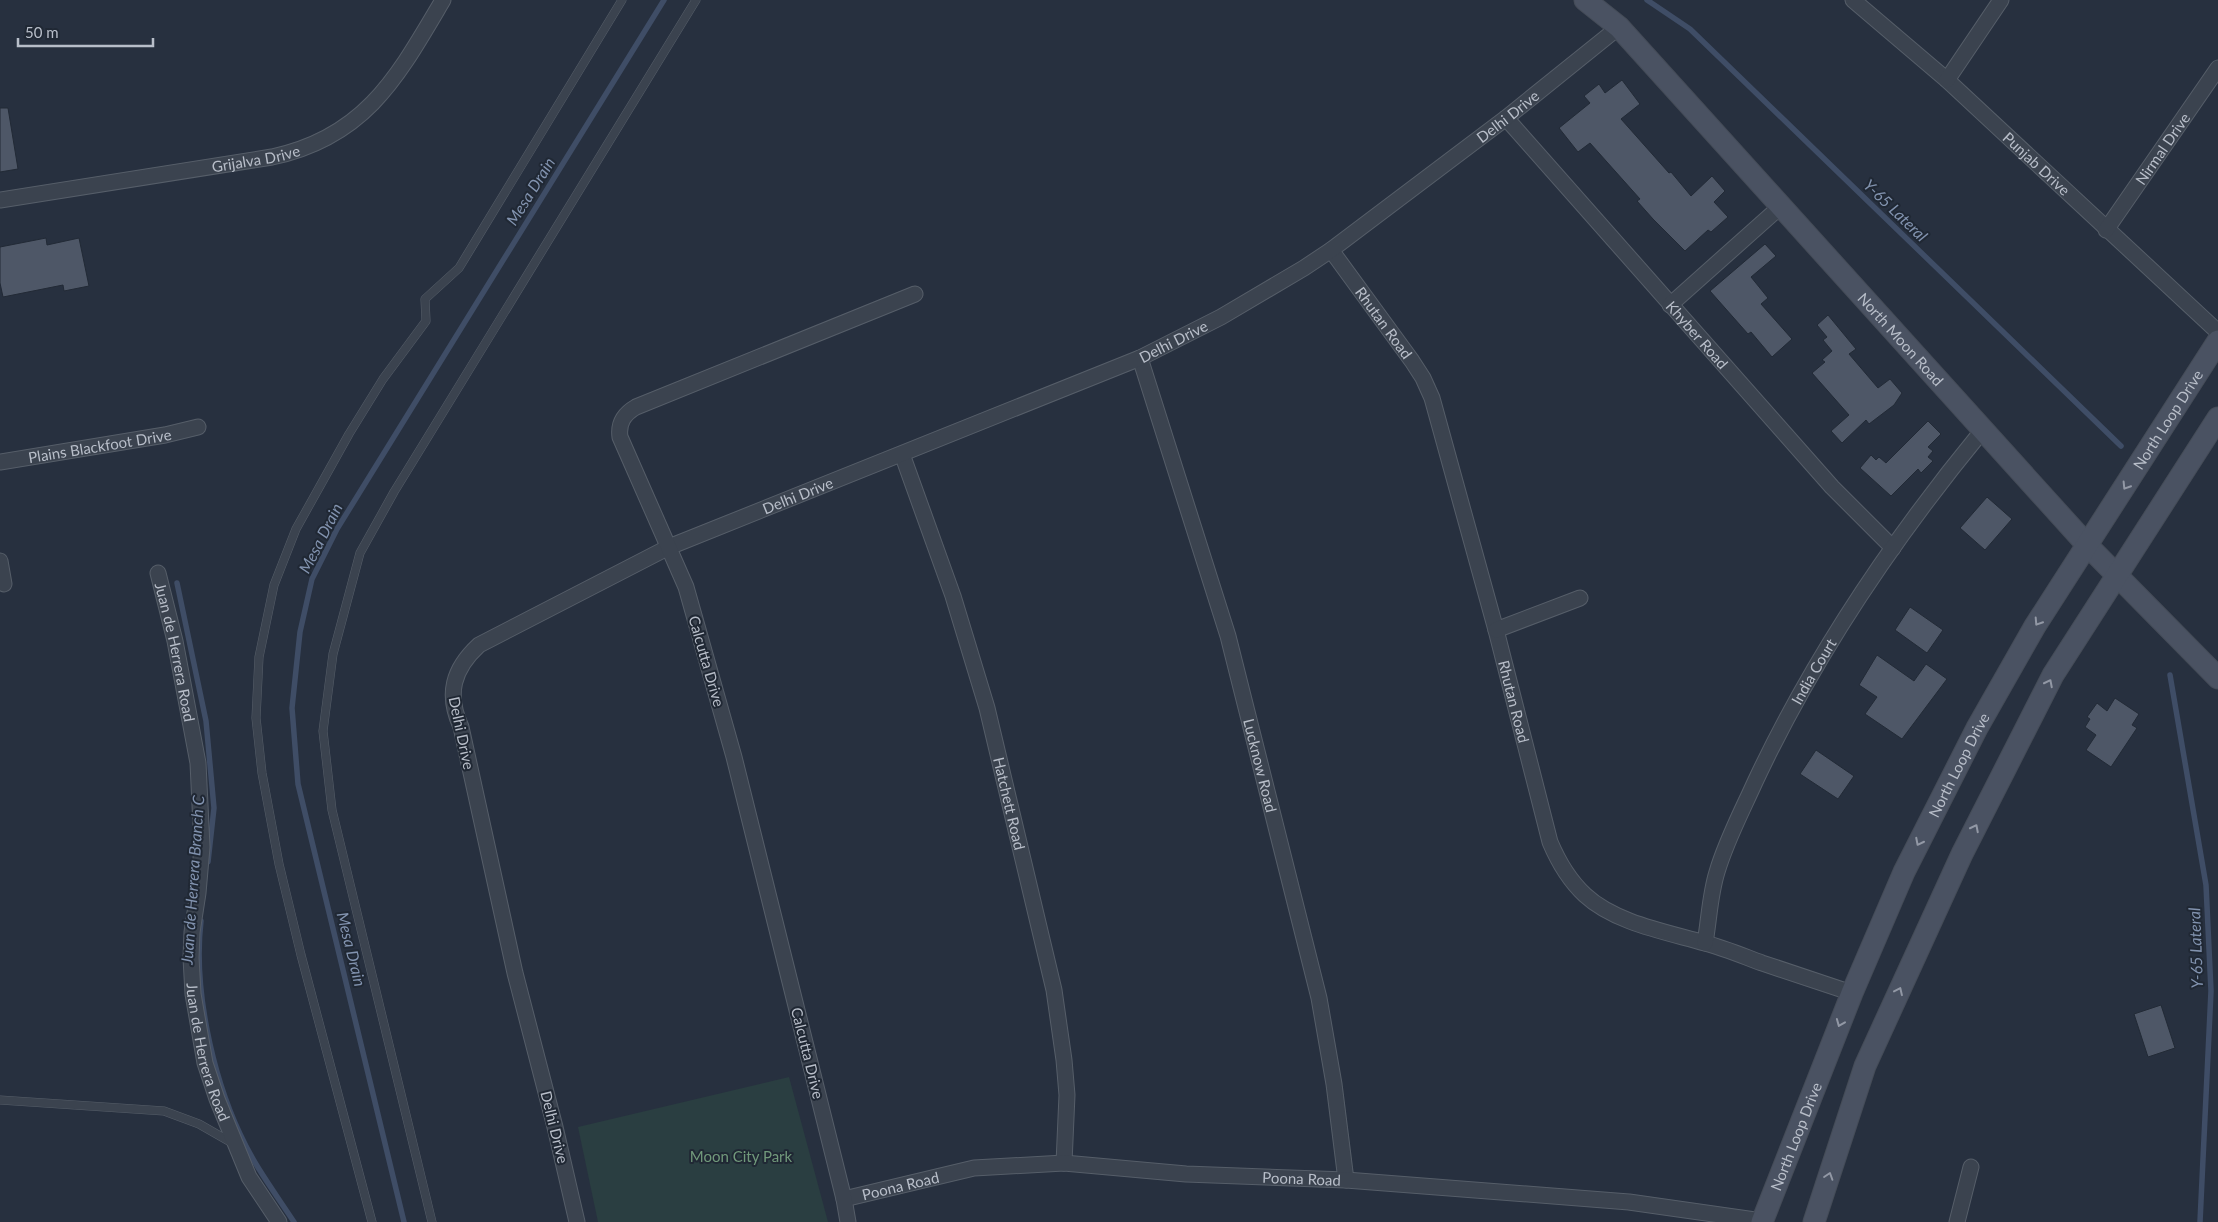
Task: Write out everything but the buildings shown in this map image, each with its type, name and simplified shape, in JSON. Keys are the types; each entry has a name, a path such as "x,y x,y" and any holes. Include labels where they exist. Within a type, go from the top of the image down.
{"main road":[{"name":"North Moon Road","path":"1585,0 1619,27 1982,431 2088,546 2218,678"},
{"name":"North Loop Drive","path":"1762,1221 1852,993 1904,872 1977,728 2035,626 2218,341"},
{"path":"1814,1222 1864,1066 1962,854 2053,675 2116,574 2218,418"}],"street":[{"name":"Grijalva Drive","path":"0,200 272,157 295,152 314,144 367,111 395,79 444,0"},
{"name":"Punjab Drive","path":"1853,0 1948,80 2106,230 2218,332"},
{"path":"1948,80 2002,0"},
{"name":"Delhi Drive","path":"577,1222 555,1127 515,973 461,727 456,715 453,690 457,674 466,657 479,645 669,547 1140,358 1221,317 1331,250 1506,118 1619,27"},
{"name":"Nirmal Drive","path":"2106,230 2218,68"},
{"name":"Khyber Road","path":"1506,118 1832,487 1893,548"},
{"path":"1670,305 1780,206"},
{"name":"Rhutan Road","path":"1331,250 1412,361 1423,378 1432,398 1496,630 1550,842 1556,856 1571,879 1586,896 1605,908 1651,928 1705,943 1852,993"},
{"name":"Calcutta Drive","path":"848,1222 844,1199 734,757 686,587 620,437 619,430 622,420 628,412 915,294"},
{"name":"Lucknow Road","path":"1140,358 1228,636 1319,998 1334,1084 1346,1180"},
{"name":"Plains Blackfoot Drive","path":"0,462 165,435 198,427"},
{"name":"India Court","path":"1705,943 1716,873 1764,763 1799,694 1893,548 1935,488 1982,431"},
{"name":"Hatchett Road","path":"902,454 953,596 987,708 1054,990 1067,1095 1064,1163"},
{"path":"0,561 4,584"},
{"name":"Juan de Herrera Road","path":"158,574 175,641 198,762 202,847 192,932 191,958 193,994 205,1064 217,1099 238,1146 249,1177 279,1222"},
{"path":"1496,630 1580,598"},
{"name":"Poona Road","path":"844,1199 974,1168 1064,1163 1186,1174 1346,1180 1629,1202 1762,1221"},
{"path":"1957,1222 1971,1167"}],"lane":[{"path":"372,1222 279,864 262,773 256,718 258,657 274,585 296,529 304,514 349,434 383,379 426,321 426,299 460,268 622,0"},
{"path":"432,1222 332,810 323,731 333,654 360,553 394,492 696,0"},
{"path":"0,1100 164,1112 198,1124 238,1146"}],"green space":[{"name":"Moon City Park","path":"789,1077 828,1222 598,1222 578,1127"}],"waterway":[{"name":"Mesa Drain","path":"404,1222 298,784 292,708 300,632 312,579 337,529 664,0"},
{"name":"Y-65 Lateral","path":"1647,0 1690,29 2121,446"},
{"name":"Juan de Herrera Branch C","path":"177,583 206,721 214,808 208,862"},
{"name":"Y-65 Lateral","path":"2170,675 2206,885 2211,991 2200,1222"},
{"name":"Juan de Herrera Branch C","path":"201,921 199,947 202,1002 213,1058 221,1085 240,1134 252,1157 294,1222"}]}
